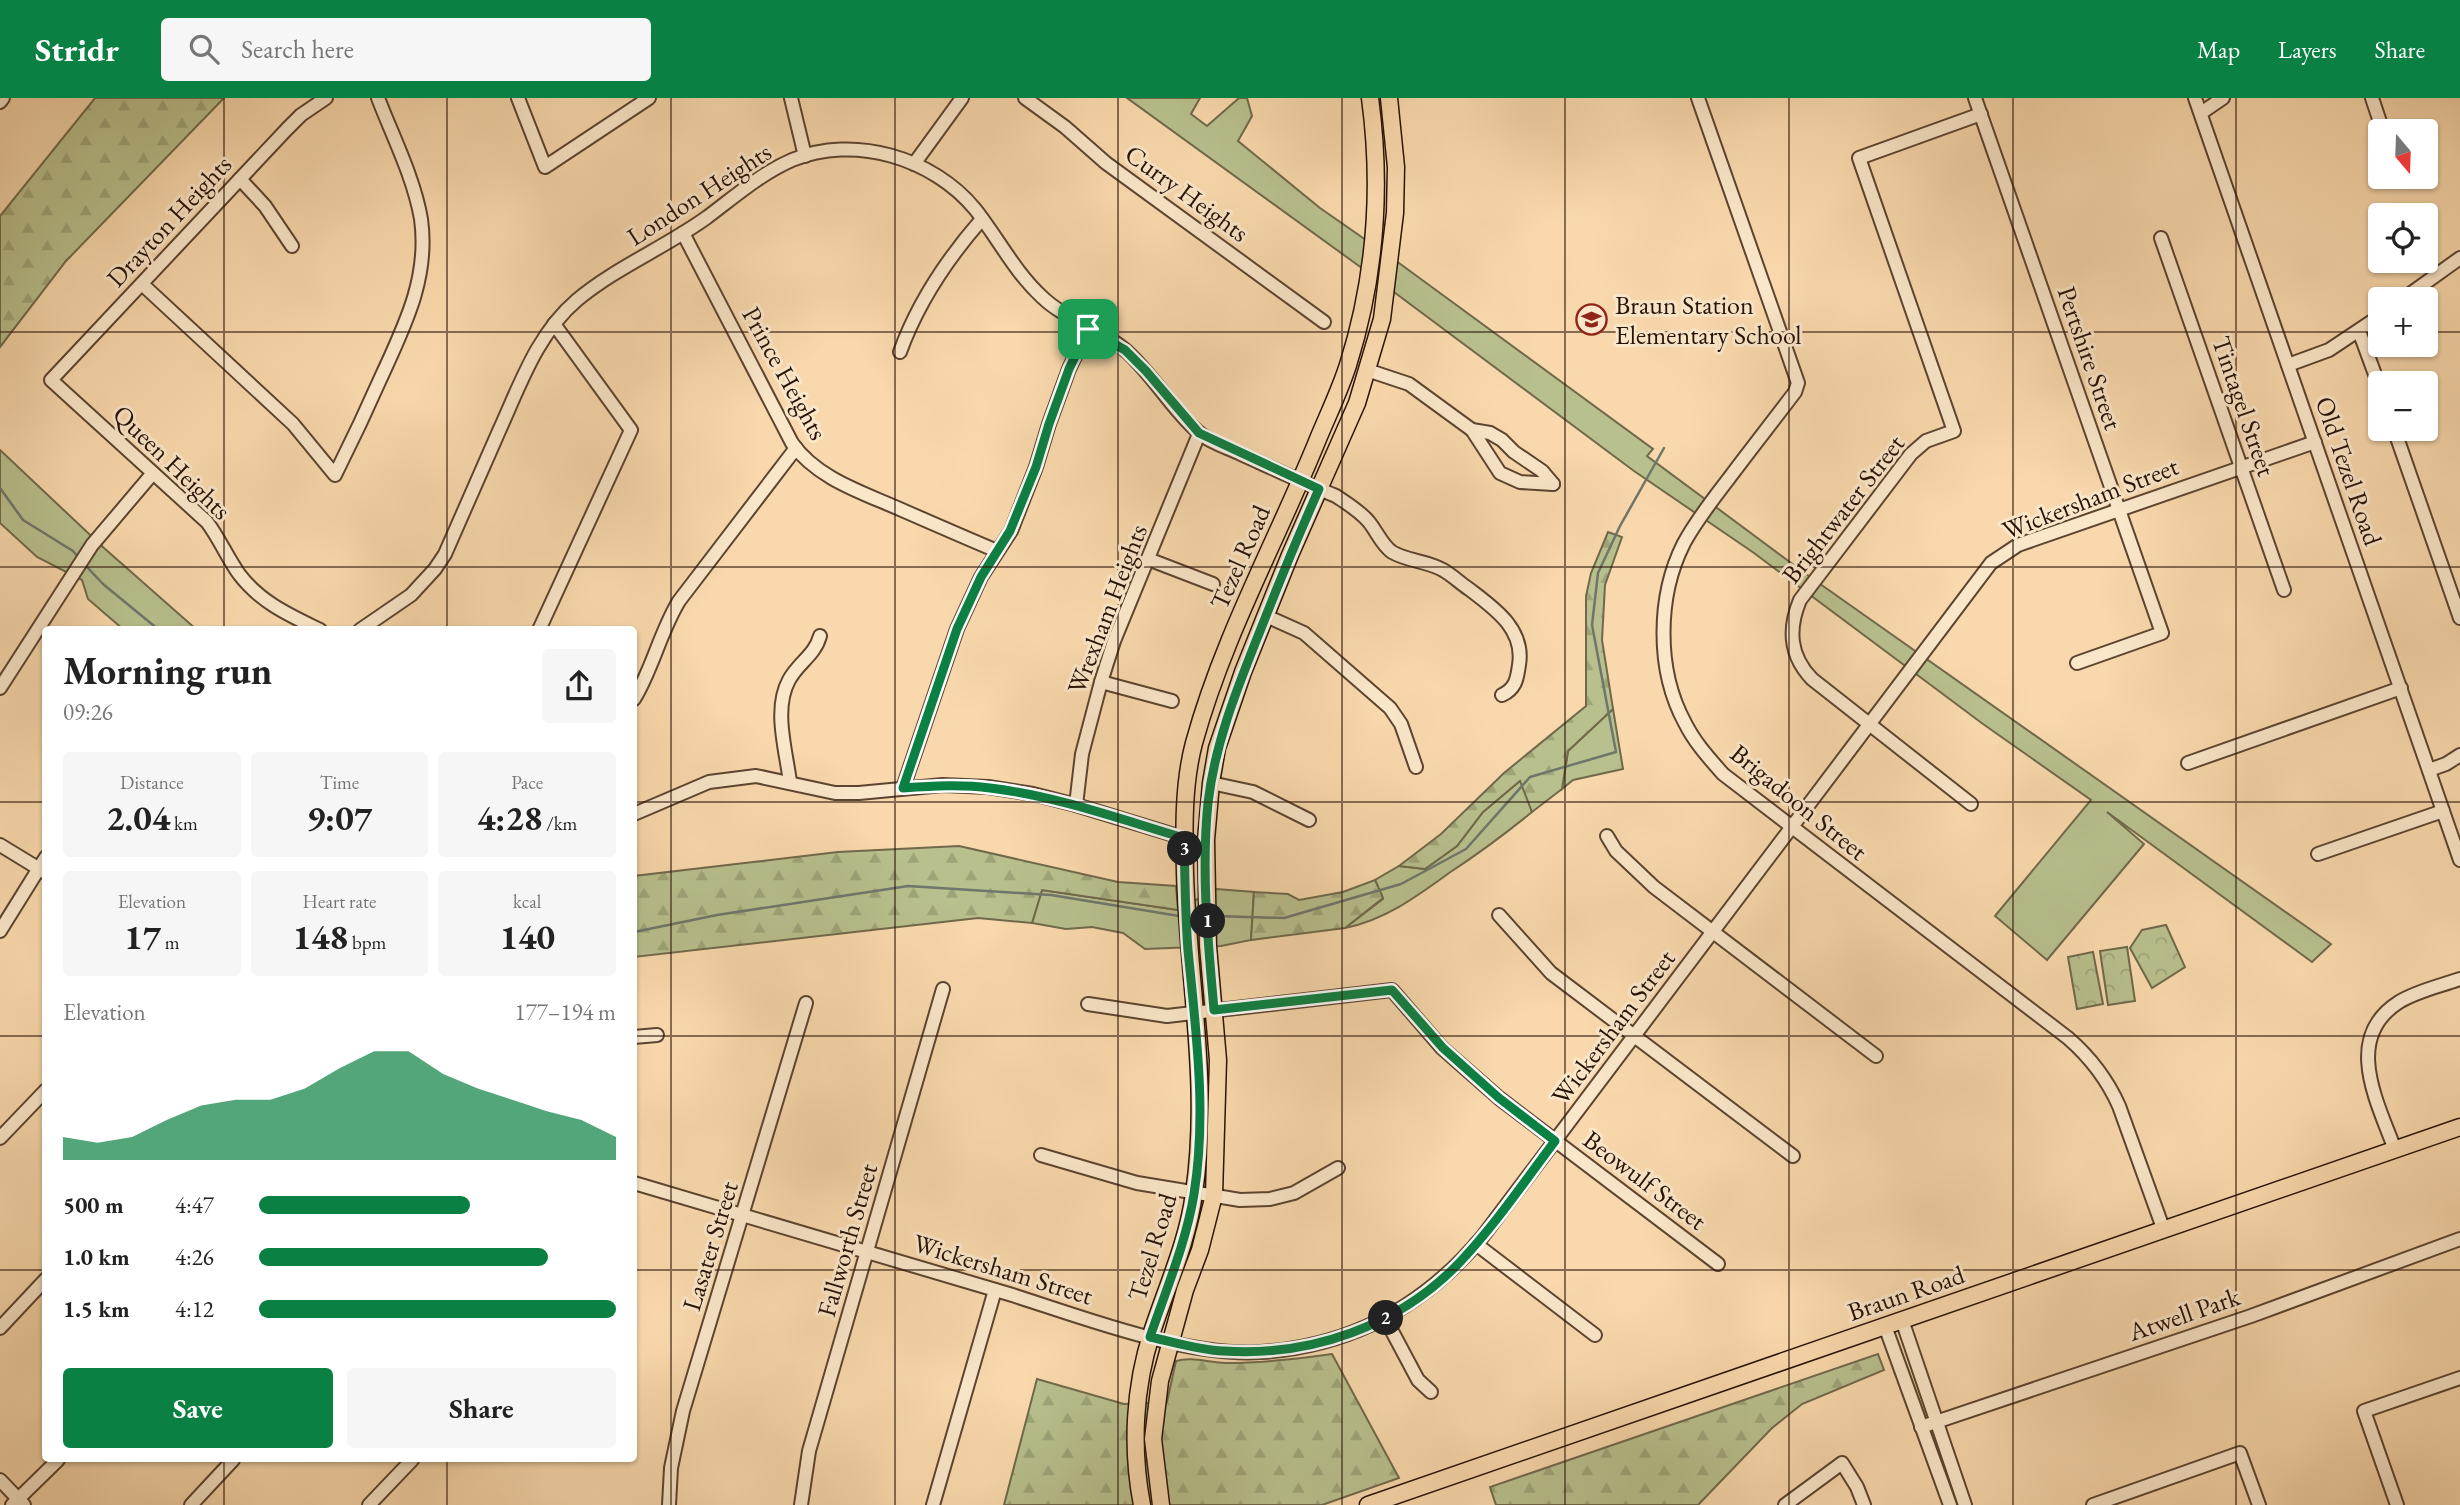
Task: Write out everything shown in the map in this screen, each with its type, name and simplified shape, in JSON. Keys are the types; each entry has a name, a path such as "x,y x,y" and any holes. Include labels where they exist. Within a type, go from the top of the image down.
{"main road":[{"name":"Tezel Road","path":"1142,1505 1135,1435 1140,1376 1150,1337 1187,1230 1195,1192 1201,1081 1187,917 1184,838 1193,747 1219,666 1301,481 1348,366 1374,238 1377,176 1370,98"},
{"name":"Tezel Road","path":"1161,1505 1153,1439 1160,1381 1169,1341 1200,1250 1214,1195 1219,1088 1208,918 1206,840 1211,783 1217,748 1243,672 1357,403 1382,319 1395,213 1396,167 1389,98"},
{"name":"Braun Road","path":"1368,1505 2163,1228 2460,1128"}],"street":[{"name":"Drayton Heights","path":"51,380 301,116 326,98"},
{"path":"142,284 293,424 335,475 412,310 421,275 422,237 416,200 378,98"},
{"path":"518,98 545,167 649,98"},
{"path":"791,98 805,156"},
{"path":"914,164 962,98"},
{"name":"Curry Heights","path":"1025,98 1065,127 1106,163 1324,322"},
{"name":"Brigadoon Street","path":"1698,98 1798,383 1705,510 1683,546 1668,590 1665,610 1665,656 1675,701 1695,740 1723,774 2068,1038 2093,1062 2112,1090 2119,1106 2163,1228"},
{"name":"Pertshire Street","path":"1976,98 2162,632 2077,663"},
{"name":"Old Tezel Road","path":"2195,98 2460,860"},
{"path":"2201,113 2223,98"},
{"path":"2372,98 2379,119"},
{"name":"Brightwater Street","path":"1971,804 1807,674 1794,651 1791,632 1792,618 1800,600 1910,454 1926,441 1954,432 1859,158 1981,114"},
{"name":"London Heights","path":"366,626 411,595 445,554 529,365 554,324 590,290 683,233 761,178 805,156 858,150 891,155 914,164 953,187 982,219 1015,268 1042,297 1058,310 1125,350 1199,433 1354,507 1392,552 1443,570 1495,608 1505,618 1518,644 1520,662 1515,685 1511,691 1502,695"},
{"path":"240,179 265,206 292,246"},
{"path":"900,352 918,309 936,276 982,219"},
{"name":"Prince Heights","path":"683,233 796,448 813,465 842,483 997,551"},
{"name":"Tintagel Street","path":"2161,238 2284,590"},
{"path":"2420,287 2460,258"},
{"path":"541,626 631,430 554,324"},
{"path":"2288,365 2329,350 2368,325"},
{"path":"903,788 969,599 1010,531 1069,369 1088,329"},
{"path":"2359,331 2374,371"},
{"path":"1367,370 1409,384 1472,430 1500,472 1520,482 1553,484 1542,471 1514,452 1502,440 1490,433 1472,430"},
{"name":"Queen Heights","path":"51,380 207,522 232,563 253,589 274,607 312,626"},
{"name":"Wrexham Heights","path":"1076,805 1082,754 1101,682 1199,433"},
{"path":"2399,441 2456,594 2460,618"},
{"name":"Wickersham Street","path":"637,1184 1169,1341 1221,1351 1269,1351 1323,1343 1365,1328 1434,1287 1476,1244 1991,563 2018,545 2315,442"},
{"path":"637,694 652,666 670,616 679,601 796,448"},
{"path":"0,688 92,545 153,473"},
{"path":"1148,559 1213,584"},
{"path":"1266,617 1304,633 1390,708 1401,724 1416,767"},
{"path":"790,782 781,709 782,696 789,679 813,652 820,636"},
{"path":"1101,682 1172,701"},
{"path":"2188,763 2401,688"},
{"path":"2429,770 2460,755"},
{"path":"637,813 695,787 725,778 755,776 835,793 943,785 988,787 1033,794 1076,805 1184,838"},
{"path":"1211,783 1253,792 1309,820"},
{"path":"2318,854 2443,811"},
{"path":"1607,836 1616,851 1636,872 1875,1056"},
{"path":"0,845 42,871 0,931"},
{"path":"1499,915 1551,973 1793,1156"},
{"path":"1187,917 1208,918"},
{"path":"2395,1150 2368,1068 2370,1040 2379,1021 2400,1001 2460,979"},
{"name":"Fallworth Street","path":"801,1505 809,1451 943,989"},
{"name":"Beowulf Street","path":"1214,1010 1392,990 1443,1048 1499,1098 1718,1264"},
{"name":"Lasater Street","path":"669,1505 671,1468 682,1411 806,1003"},
{"path":"1088,1004 1155,1016 1214,1010"},
{"path":"637,1037 657,1035"},
{"path":"0,1138 42,1094"},
{"path":"1041,1155 1137,1183 1240,1200 1270,1199 1306,1188 1338,1168"},
{"name":"Atwell Park","path":"1922,1427 2251,1316 2460,1239"},
{"path":"1476,1244 1595,1335"},
{"path":"0,1328 42,1283"},
{"path":"933,1505 995,1290"},
{"path":"1385,1318 1418,1380 1431,1392"},
{"path":"1902,1320 1965,1505"},
{"path":"1885,1326 1950,1505"},
{"path":"2397,1505 2364,1411 2460,1378"},
{"path":"2093,1505 2240,1453 2259,1505"},
{"path":"0,1480 18,1503 56,1462"},
{"path":"191,1505 231,1462"},
{"path":"369,1505 410,1462"},
{"path":"1785,1505 1842,1464 1857,1486 1864,1505"}],"green space":[{"path":"95,98 224,98 66,261 0,347 0,216"},
{"path":"1127,98 1200,98 1191,114 1207,126 1239,98 1247,98 1252,116 1238,141 1320,208 1653,449 1647,456 1806,574 2331,944 2312,962 2107,812 2144,844 2047,960 1995,916 2091,800 1983,724 1754,553 1634,471 1359,266"},
{"path":"0,450 104,548 192,626 119,626 88,599 82,580 37,557 0,523"},
{"path":"1608,532 1622,537 1605,585 1602,640 1613,709 1568,751 1562,789 1532,812 1520,781 1483,812 1457,846 1425,869 1399,866 1441,834 1504,773 1586,706 1586,596 1591,573"},
{"path":"1613,709 1623,769 1573,780 1562,789 1568,751"},
{"path":"1521,780 1532,812 1412,899 1387,913 1345,928 1383,899 1375,880 1399,866 1425,869 1457,846 1483,812"},
{"path":"959,846 1118,882 1176,886 1178,910 1042,890 1032,923 978,918 637,957 637,876 838,852"},
{"path":"1375,880 1383,898 1345,928 1251,940 1254,892 1288,894 1299,900 1343,892"},
{"path":"1216,889 1254,892 1251,940 1221,946 1145,949 1123,933 1092,927 1066,929 1032,923 1042,890 1178,910"},
{"path":"2166,925 2185,967 2152,988 2130,948 2142,930"},
{"path":"2127,947 2135,1001 2108,1005 2100,951"},
{"path":"2093,952 2103,1004 2077,1009 2068,957"},
{"path":"1332,1354 1399,1478 1322,1505 1004,1505 1037,1379 1124,1404 1167,1402 1176,1361 1188,1359 1220,1363 1252,1362"},
{"path":"1878,1354 1884,1370 1802,1404 1772,1428 1698,1505 1496,1505 1490,1487"}],"waterway":[{"path":"1216,916 1284,918 1401,884 1466,849 1530,777 1616,752 1592,625 1598,573 1620,526 1664,448"},
{"path":"0,488 23,520 73,551 79,558"},
{"path":"86,566 103,584 154,626"},
{"path":"637,931 717,915 908,886 1051,895 1179,916"}],"place":[{"name":"Braun Station Elementary School","path":"1592,320"}],"route":[{"path":"1088,329 1125,350 1199,433 1319,489 1243,672 1217,748 1208,803 1206,840 1214,1010 1392,990 1443,1048 1499,1098 1555,1141 1476,1244 1434,1287 1407,1306 1365,1328 1323,1343 1258,1352 1221,1351 1150,1337 1187,1230 1195,1192 1199,1142 1201,1081 1188,949 1184,838 1033,794 986,787 943,785 903,788 969,599 1010,531 1036,467 1069,369 1088,329"}]}
